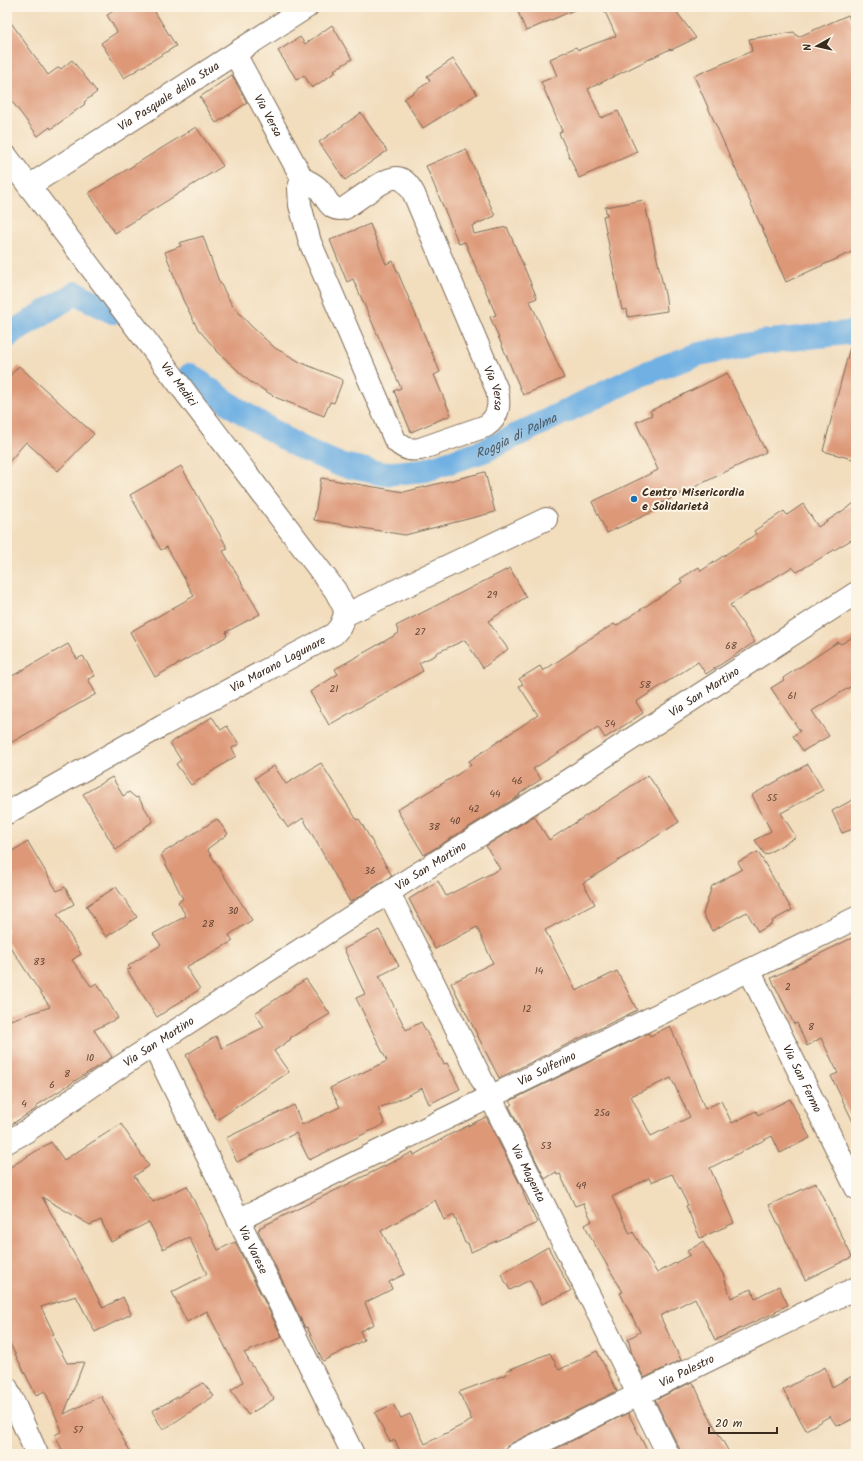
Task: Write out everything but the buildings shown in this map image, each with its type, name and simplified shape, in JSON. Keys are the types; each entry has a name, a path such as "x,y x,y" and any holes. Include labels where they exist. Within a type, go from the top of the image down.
{"street":[{"name":"Via Pasquale della Stua","path":"29,186 307,7"},
{"name":"Via Versa","path":"235,54 302,178 319,189 330,206 338,209 345,208 387,180 396,178 403,180 409,185 496,390 499,405 497,414 493,421 486,426 420,449 405,449 395,440 310,242 300,205 299,188 302,178"},
{"name":"Via Medici","path":"7,157 335,590 344,607 345,615"},
{"path":"345,615 546,519"},
{"name":"Via San Martino","path":"7,1142 27,1131 153,1045 389,893 570,779 856,593"},
{"name":"Via Marano Lagunare","path":"7,813 163,725 334,634 340,627 345,615"},
{"name":"Via Magenta","path":"389,893 668,1454"},
{"name":"Via Solferino","path":"238,1220 856,918"},
{"name":"Via San Fermo","path":"748,970 856,1188"},
{"name":"Via Varese","path":"153,1045 353,1454"},
{"name":"Via Palestro","path":"517,1454 856,1288"},
{"path":"7,1388 36,1454"}],"waterway":[{"name":"Roggia di Palma","path":"7,337 11,333 76,293 113,312"},
{"name":"Roggia di Palma","path":"190,375 237,409 297,446 338,464 384,474 425,470 486,450 643,374 699,354 762,342 856,332"}],"railway":[{"path":"7,1448 9,1454"}],"place":[{"name":"Centro Misericordia e Solidarietà","path":"634,499"}]}
